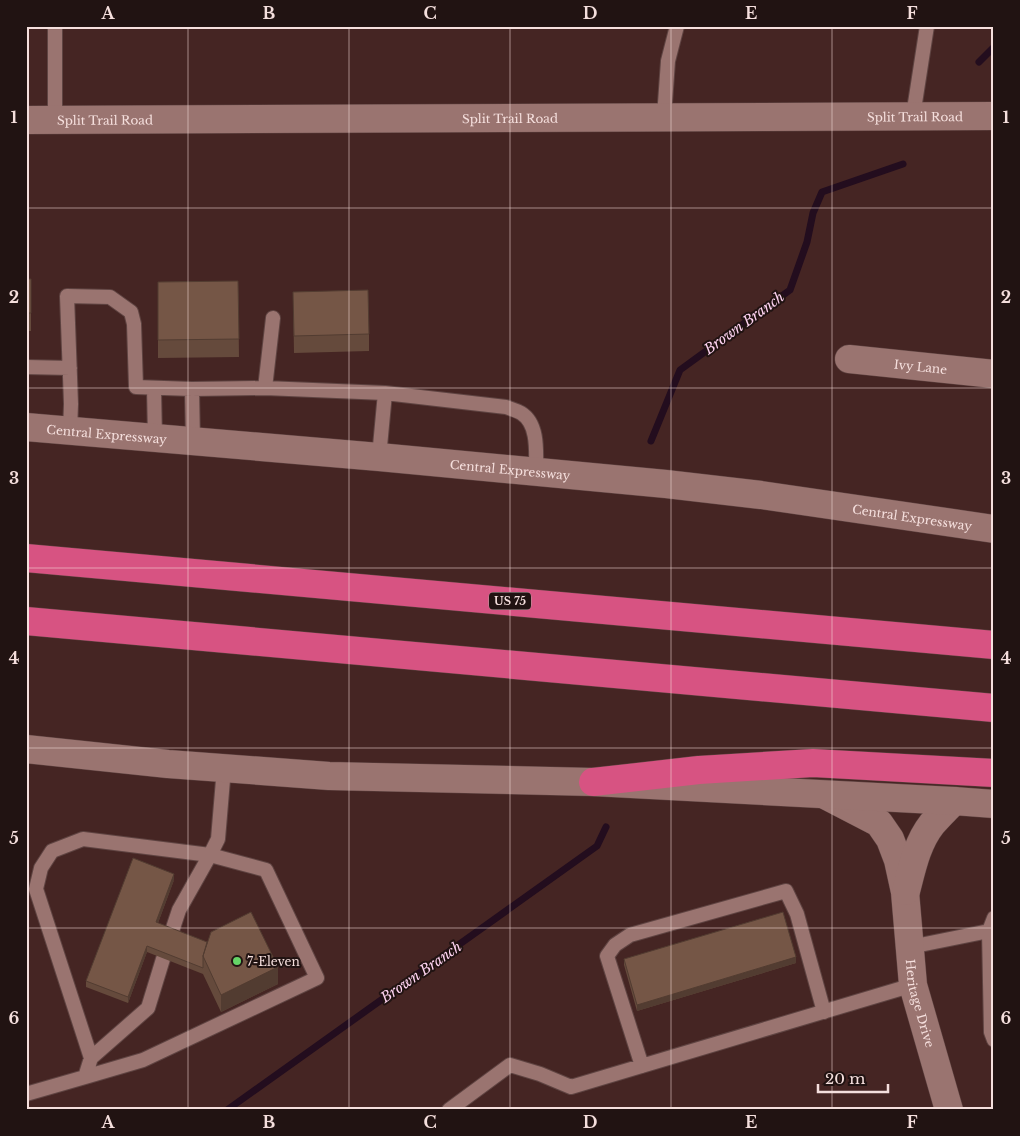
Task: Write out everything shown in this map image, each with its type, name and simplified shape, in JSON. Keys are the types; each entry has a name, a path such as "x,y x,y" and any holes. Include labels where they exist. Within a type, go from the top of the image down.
{"highway":[{"name":"US 75","path":"26,558 994,645"},
{"path":"26,621 994,708"},
{"path":"593,782 699,770 813,763 994,773"}],"main road":[{"name":"Split Trail Road","path":"26,120 994,116"},
{"name":"Ivy Lane","path":"849,359 994,374"},
{"name":"Central Expressway","path":"26,427 536,471 761,495 994,528"},
{"path":"26,749 329,776 593,782 994,804"},
{"name":"Heritage Drive","path":"824,795 879,823 890,839 896,853 905,892 913,985 949,1110"},
{"name":"Heritage Drive","path":"905,892 912,865 931,825 954,801"}],"lane":[{"path":"55,26 55,120"},
{"path":"664,117 668,61 677,26"},
{"path":"913,116 927,26"},
{"path":"70,431 71,404 67,296 110,297 130,312 134,324 136,387 192,390 265,388 385,393 506,407 522,413 532,428 536,442 536,471"},
{"path":"265,388 274,318"},
{"path":"26,367 70,368"},
{"path":"154,389 155,438"},
{"path":"192,390 193,442"},
{"path":"379,457 385,393"},
{"path":"171,934 178,910 218,839 224,768"},
{"path":"26,1094 144,1060 316,978 266,870 210,855 83,839 52,850 41,868 36,889 91,1058"},
{"path":"642,1066 607,956 615,945 630,935 786,891 796,914 824,1012"},
{"path":"910,946 991,925 991,1032 994,1040"},
{"path":"85,1077 91,1058 148,1008 164,959"},
{"path":"449,1110 510,1065 540,1074 571,1087 913,985"}],"building":[{"path":"26,279 31,279 31,313 26,313"},
{"path":"238,281 239,339 158,340 158,282"},
{"path":"368,290 369,334 294,336 293,292"},
{"name":"7-Eleven","path":"133,858 174,874 156,922 207,942 203,956 203,968 147,946 128,997 86,981"},
{"name":"7-Eleven","path":"251,912 278,967 221,995 203,956 211,932"},
{"path":"783,912 796,957 637,1005 624,959"}],"waterway":[{"name":"Brown Branch","path":"979,62 994,47"},
{"name":"Brown Branch","path":"651,441 680,370 790,290 807,242 813,213 822,192 903,164"},
{"name":"Brown Branch","path":"227,1110 597,846 606,827"}],"place":[{"name":"7-Eleven","path":"237,961"}]}
